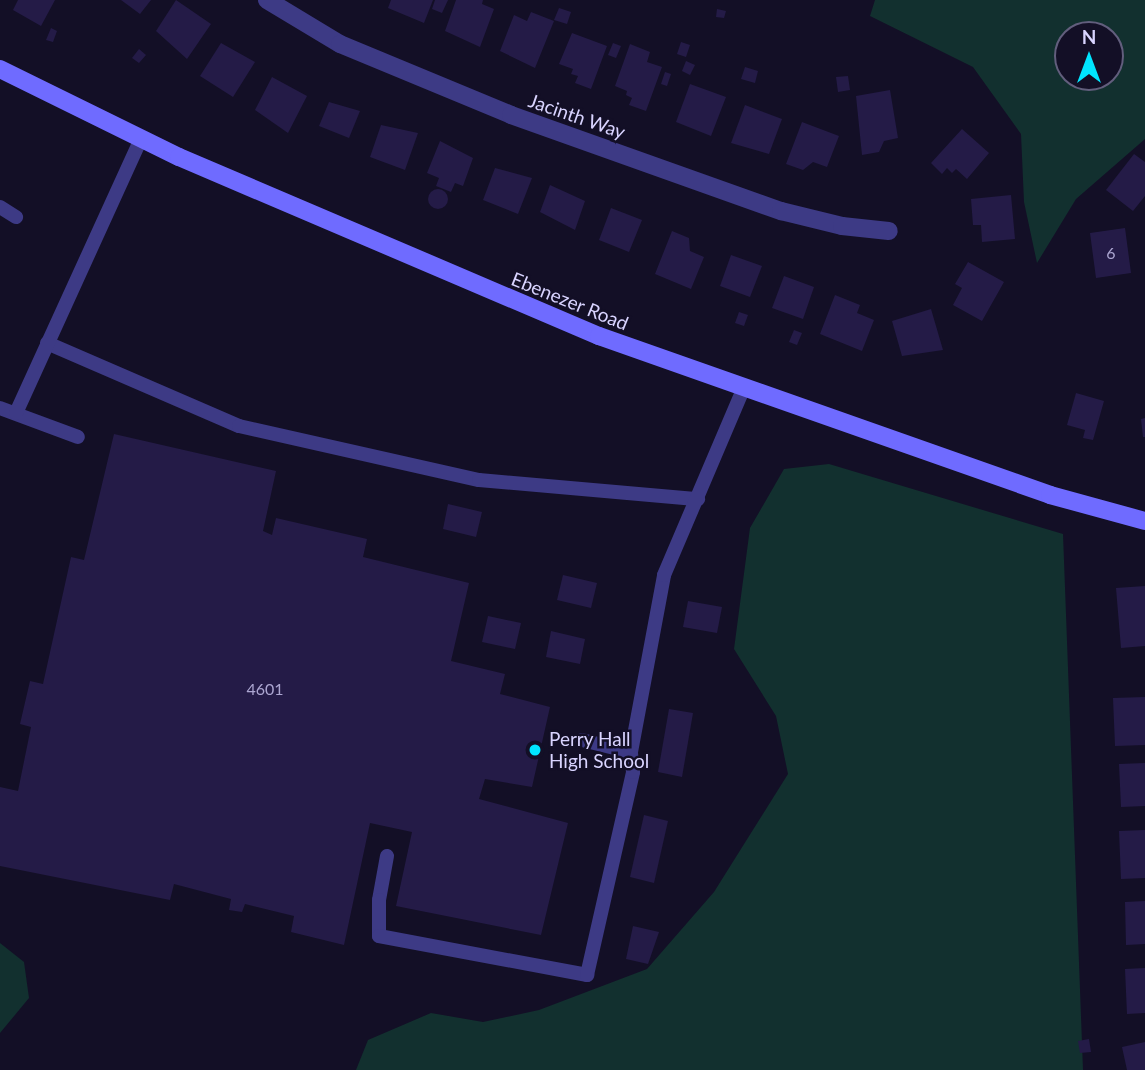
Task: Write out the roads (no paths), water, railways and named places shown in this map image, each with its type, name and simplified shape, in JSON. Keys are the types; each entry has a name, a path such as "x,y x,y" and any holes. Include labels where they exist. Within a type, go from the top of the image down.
{"street":[{"name":"Jacinth Way","path":"267,0 340,44 511,115 781,211 842,226 889,232"},
{"name":"Ebenezer Road","path":"0,69 141,139 441,272 743,390 1050,495 1145,521"}],"lane":[{"path":"16,413 141,139"},
{"path":"0,207 16,217"},
{"path":"47,342 239,426 479,480 698,499"},
{"path":"387,856 379,901 379,936 587,975 633,772 631,752 664,575 743,390"},
{"path":"0,408 78,437"},
{"path":"582,740 631,752"}],"place":[{"name":"Perry Hall High School","path":"535,750"}]}
